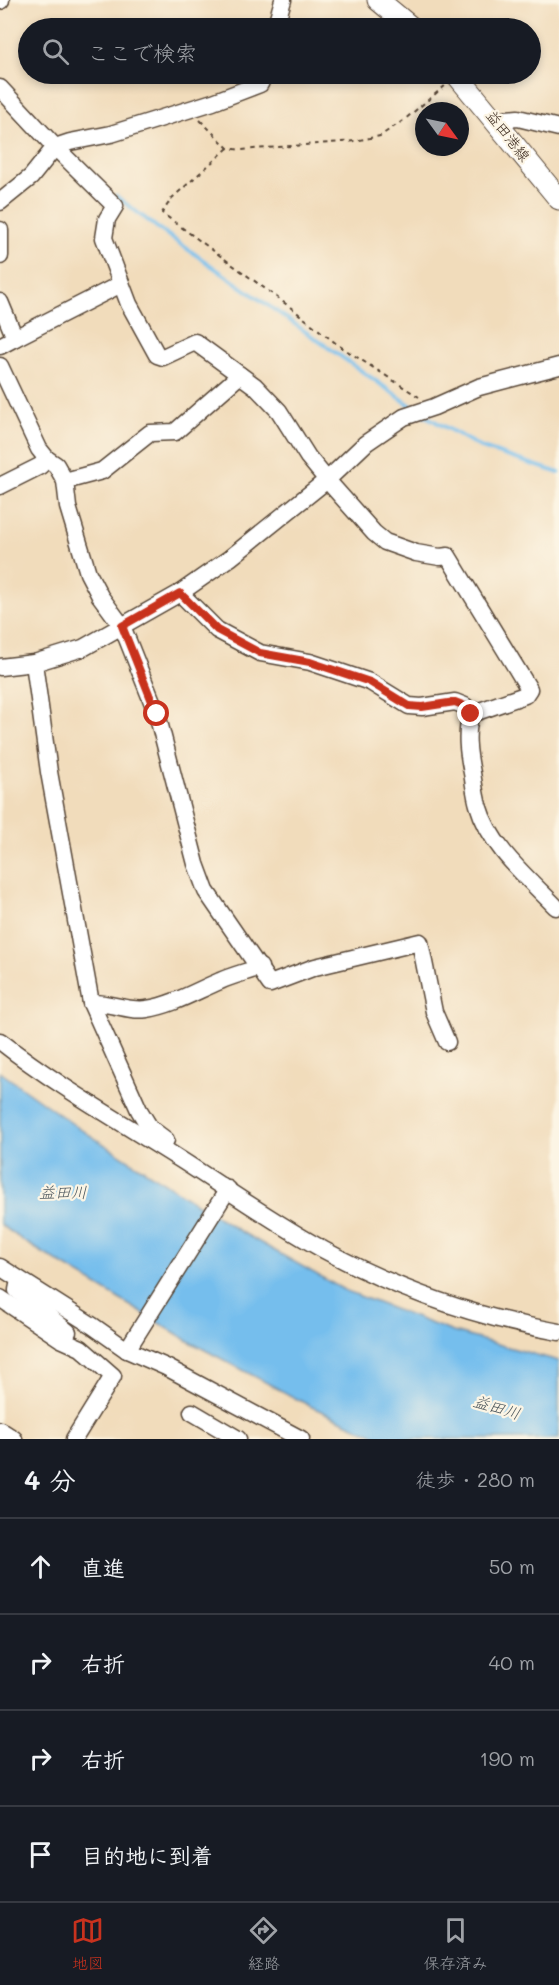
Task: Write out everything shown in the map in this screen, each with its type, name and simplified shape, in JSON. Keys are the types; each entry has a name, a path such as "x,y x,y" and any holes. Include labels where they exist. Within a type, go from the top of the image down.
{"main road":[{"path":"378,0 400,18"},
{"name":"益田港線","path":"465,84 559,199"}],"street":[{"path":"278,18 283,0"},
{"path":"0,202 31,177 55,147 111,134 213,102 260,84"},
{"path":"0,88 115,206 107,219 104,238 129,304 157,355 163,357 195,342 255,386 279,411 308,456 374,533 385,542 416,553 448,556 529,689 525,695 471,714"},
{"path":"495,120 518,118 559,128"},
{"path":"0,230 0,256"},
{"path":"0,303 7,342 121,284"},
{"path":"0,366 39,449 56,465 65,482 68,507 88,573 100,596 122,626 157,714 196,864 206,891 270,984 315,967 420,942 434,1012 447,1042"},
{"path":"0,667 34,663 83,648 180,593 230,558 327,480 366,443 404,417 434,407 479,387 559,366"},
{"path":"65,482 102,471 150,433 175,432 240,375"},
{"path":"0,486 40,466 47,459"},
{"path":"180,593 217,630 260,653 310,662 370,682 409,706 422,707 455,702 465,706 471,714"},
{"path":"34,663 49,772 91,1003 150,1128 195,1163 201,1173"},
{"path":"471,714 467,729 469,756 478,806 491,834 506,856 556,907"},
{"path":"91,1003 101,1002 136,1010 148,1009 186,997 222,980 260,967"},
{"path":"0,1041 35,1068 201,1173 225,1193 326,1251 382,1277 449,1303 502,1320 559,1332"},
{"path":"127,1350 225,1193"},
{"path":"0,1267 127,1350 166,1367 301,1439"},
{"path":"19,1280 17,1290 71,1334 69,1342"},
{"path":"0,1298 81,1348 113,1376 74,1439"},
{"path":"192,1412 238,1439"},
{"path":"0,1430 14,1439"}],"path":[{"path":"190,109 228,148 241,150 355,141 380,136 404,120 445,84"},
{"path":"228,148 172,198 162,213 338,345 434,407"}],"water":[{"name":"益田川","path":"0,1072 77,1127 238,1230 344,1290 453,1332 559,1361 559,1439 383,1439 312,1407 192,1343 25,1242 0,1224"}],"waterway":[{"path":"116,196 159,229 413,407"},
{"path":"424,415 482,448 559,473"}],"route":[{"path":"157,714 122,626 180,593 217,630 260,653 310,662 370,682 409,706 422,707 455,702 465,706 471,714"}]}
